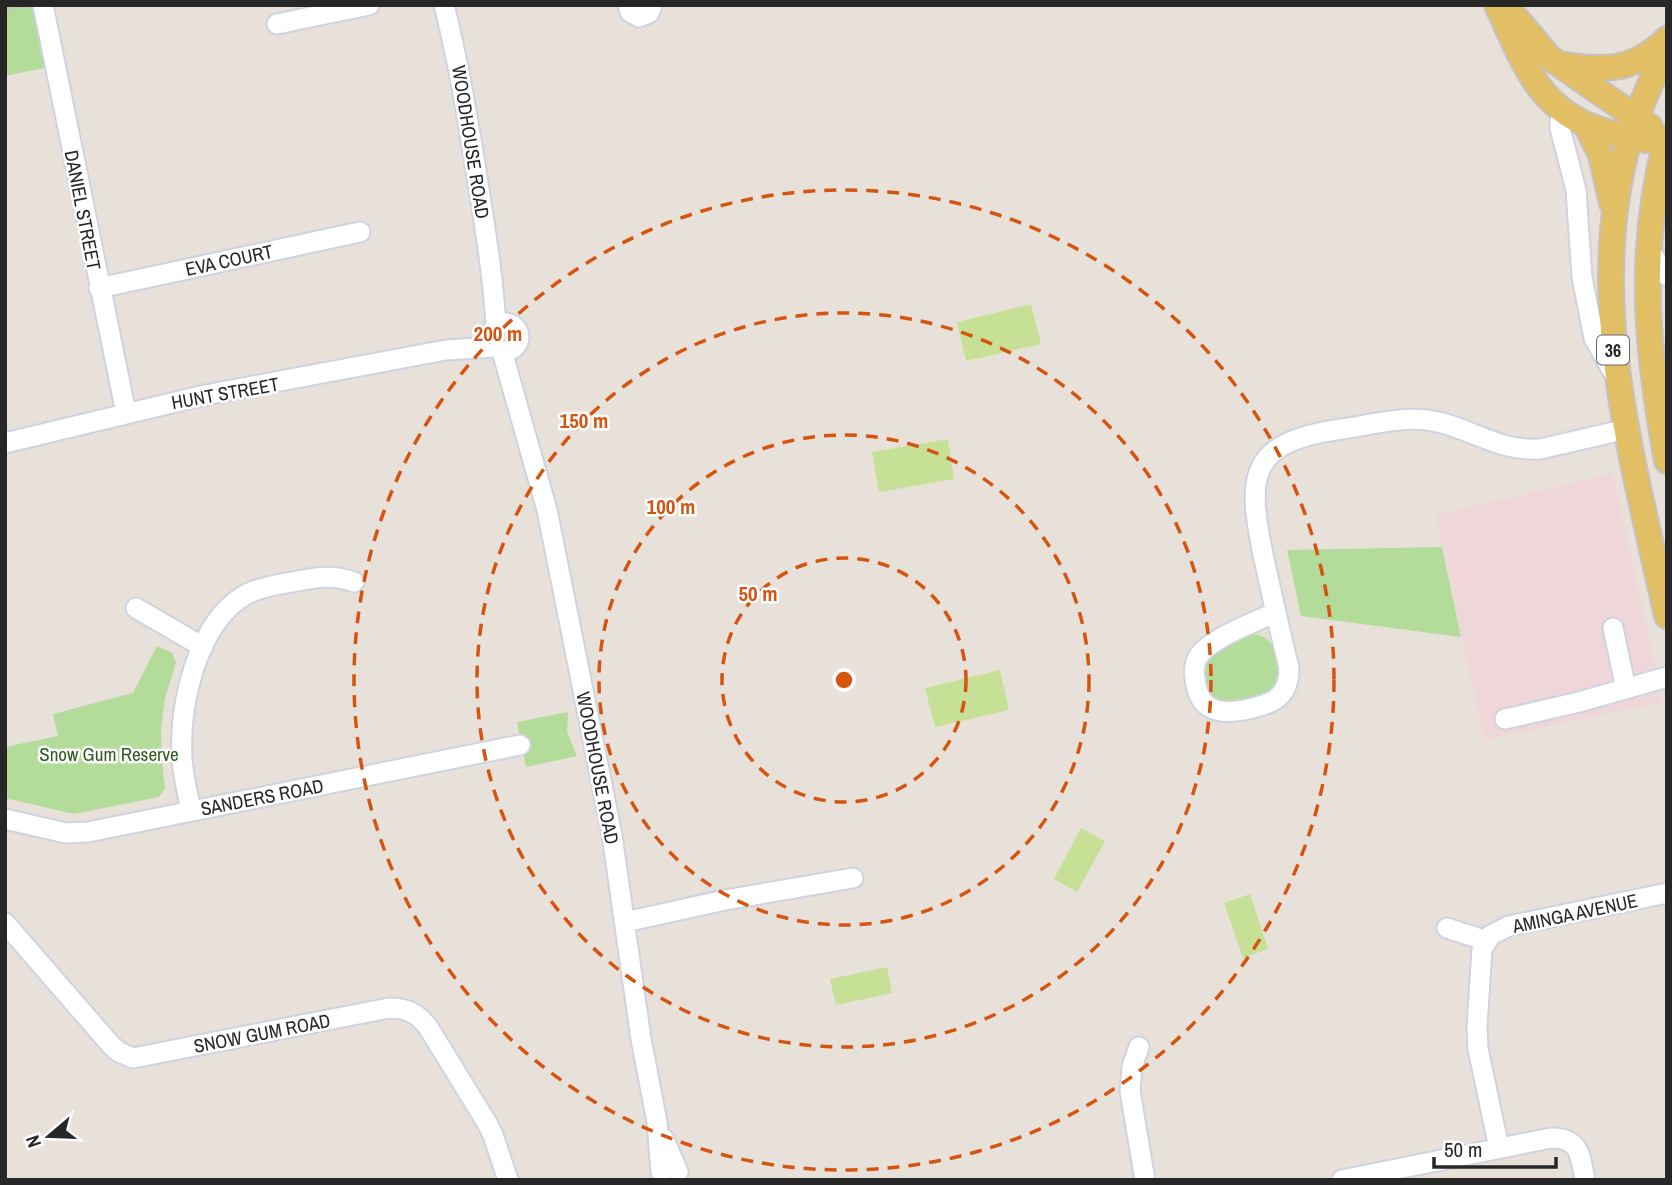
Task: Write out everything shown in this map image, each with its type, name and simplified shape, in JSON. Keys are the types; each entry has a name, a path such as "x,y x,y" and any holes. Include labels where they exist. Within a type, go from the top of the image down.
{"main road":[{"path":"1497,5 1534,82 1561,111 1586,125 1633,127 1666,140"},
{"path":"1505,5 1543,51 1591,87 1633,127"},
{"path":"1556,63 1601,68 1627,65 1647,57 1667,39"},
{"name":"36","path":"1667,46 1633,127 1615,214 1610,270 1611,321 1617,378 1667,616"},
{"path":"1561,111 1563,103 1570,96 1591,87"},
{"path":"1586,125 1601,155 1615,214"},
{"name":"36","path":"1666,140 1648,248 1646,277 1649,348 1667,461"},
{"path":"1610,270 1621,250 1628,244 1638,243 1648,248"}],"street":[{"name":"DANIEL STREET","path":"43,5 126,413"},
{"path":"277,24 369,5"},
{"name":"WOODHOUSE ROAD","path":"444,5 459,68 502,338 552,531 612,835 664,1177"},
{"path":"628,5 630,12 639,17 649,13 652,5"},
{"path":"1561,111 1560,128 1577,196 1582,277 1591,327 1597,346 1617,378"},
{"name":"EVA COURT","path":"99,288 360,232"},
{"path":"1648,248 1667,276"},
{"name":"HUNT STREET","path":"5,443 205,395 502,338"},
{"path":"1276,612 1202,652 1195,666 1196,685 1199,695 1211,709 1226,713 1262,706 1272,702 1285,690 1289,679 1289,668 1256,519 1255,489 1264,463 1280,447 1292,440 1314,433 1413,419 1444,424 1498,444 1526,450 1627,429"},
{"path":"191,811 182,759 189,688 203,647 220,618 246,594 266,587 327,576 354,582"},
{"path":"136,608 203,647"},
{"path":"1613,628 1626,689"},
{"path":"1505,719 1667,677"},
{"name":"SANDERS ROAD","path":"5,819 74,833 520,745"},
{"path":"625,922 725,900 853,878"},
{"name":"AMINGA AVENUE","path":"1447,928 1487,941 1496,931 1509,926 1667,894"},
{"name":"SNOW GUM ROAD","path":"5,923 111,1045 133,1058 389,1008 409,1010 428,1027 487,1123 508,1180"},
{"path":"1487,941 1480,955 1477,1039 1499,1148"},
{"path":"1139,1047 1132,1067 1130,1091 1145,1180"},
{"path":"1342,1180 1368,1177 1551,1138 1568,1140 1578,1150 1584,1180"},
{"name":"SNOW GUM ROAD","path":"499,1151 500,1180"}],"path":[{"path":"5,10 28,5"}],"shaded area":[{"path":"1613,473 1663,702 1484,740 1436,515"}],"green space":[{"path":"5,5 37,5 49,67 5,76"},
{"path":"1031,304 1041,344 966,361 957,322"},
{"path":"948,439 954,479 879,492 872,452"},
{"path":"1442,547 1461,637 1301,616 1287,550"},
{"path":"1253,634 1265,638 1273,646 1280,670 1277,686 1271,692 1260,696 1227,704 1215,700 1205,686 1205,661 1216,652"},
{"name":"Snow Gum Reserve","path":"157,646 172,653 176,663 165,698 161,728 165,788 159,797 74,814 5,798 5,747 58,736 53,714 133,693"},
{"path":"1000,670 1009,710 935,727 925,688"},
{"path":"568,712 567,732 577,756 526,767 517,722"},
{"path":"1081,828 1105,841 1077,892 1054,879"},
{"path":"1250,894 1268,949 1243,958 1224,903"},
{"path":"887,967 892,993 836,1005 830,979"}]}
